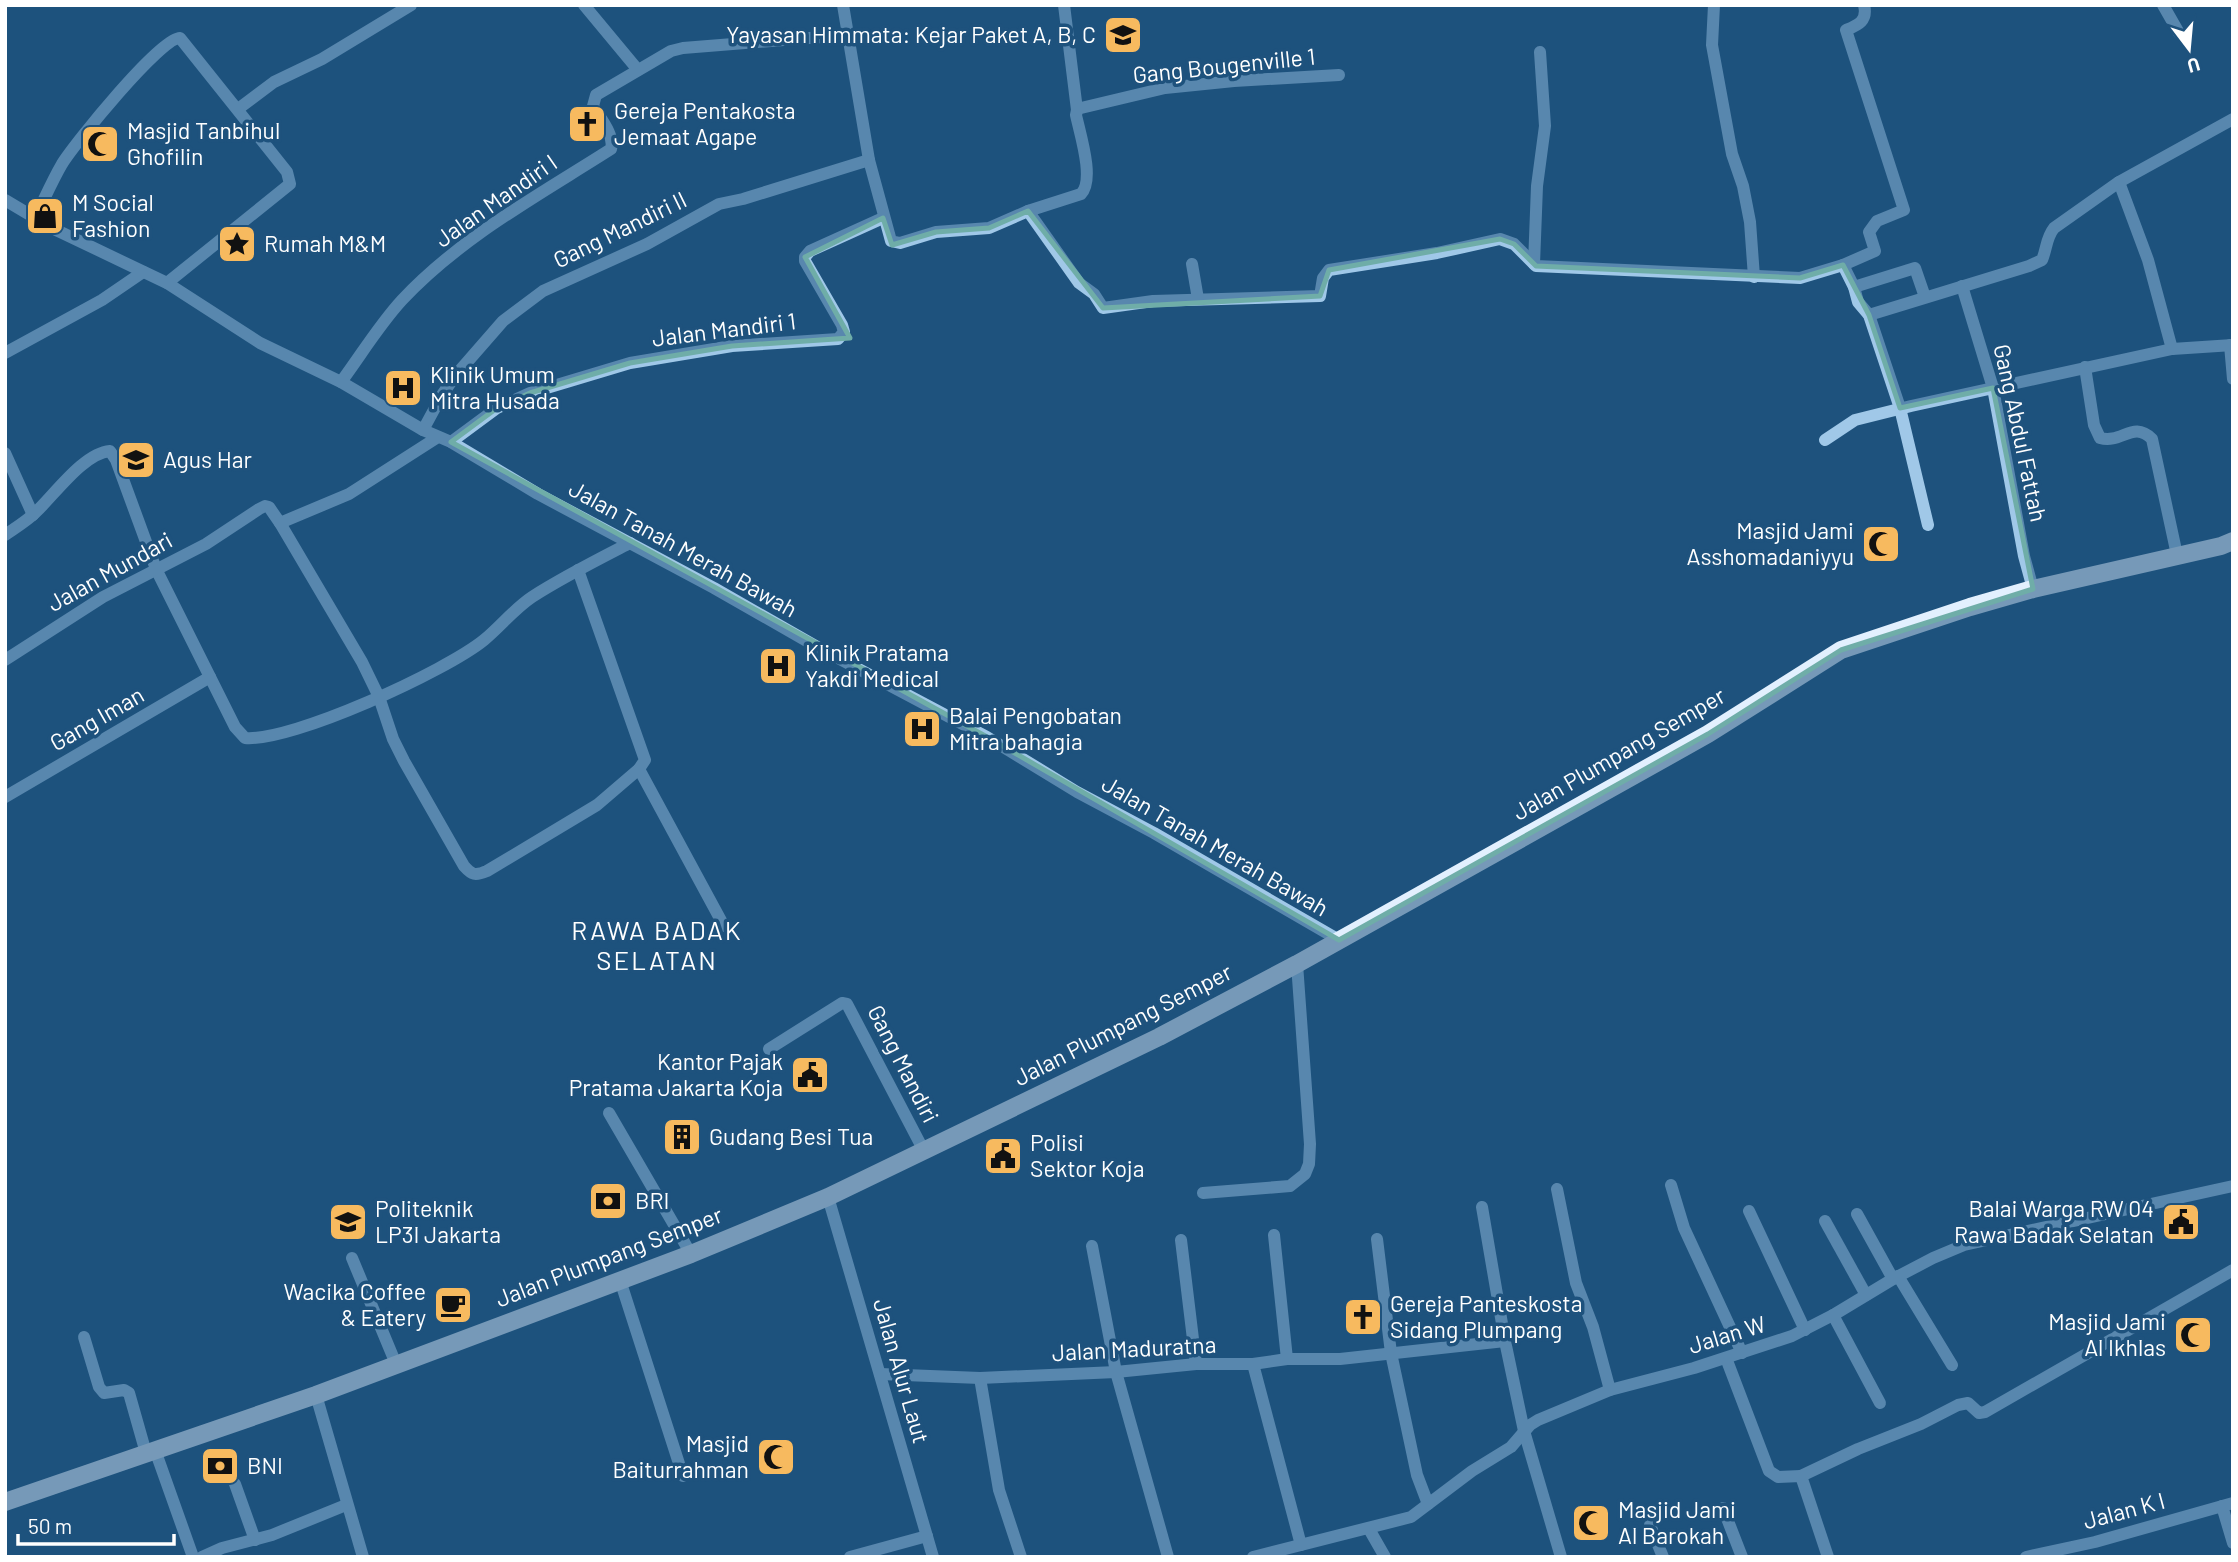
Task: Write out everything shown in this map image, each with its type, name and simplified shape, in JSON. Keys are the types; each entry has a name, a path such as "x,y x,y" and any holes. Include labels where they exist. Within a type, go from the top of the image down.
{"main road":[{"name":"Jalan Plumpang Semper","path":"5,1502 316,1395 691,1254 828,1197 1159,1037 1297,964 1708,734 1841,650 1969,607 2033,589 2233,541"}],"street":[{"path":"238,109 274,82 322,58 411,5"},
{"path":"584,5 638,70"},
{"path":"843,5 874,185 891,241 900,243 936,232 989,228 1028,211 1081,194 1086,189 1088,178 1064,5"},
{"path":"1714,5 1713,45 1732,154 1746,198 1754,277"},
{"path":"1028,211 1079,283 1094,294 1103,308 1153,301 1320,296 1323,278 1329,270 1437,253 1500,239 1514,244 1536,266 1800,278 1843,265 1875,251 1869,232 1877,221 1904,210 1846,30 1861,23 1866,13 1864,5"},
{"path":"2163,5 2179,33"},
{"name":"Jalan Mandiri I","path":"341,382 402,301 447,258 510,211 611,149 613,143 593,106 596,95 671,51 847,36"},
{"path":"35,218 61,166 102,111 177,37 287,172 290,184 167,283"},
{"path":"1534,264 1537,186 1545,126 1540,52"},
{"name":"Gang Bougenville 1","path":"1077,113 1085,106 1165,88 1339,75"},
{"path":"1869,315 2042,260 2046,251 2046,238 2054,228 2119,182 2233,119"},
{"name":"Gang Mandiri II","path":"424,430 455,376 503,321 543,291 647,244 719,204 869,160"},
{"path":"2119,182 2148,260 2172,349"},
{"name":"Jalan Tanah Merah Bawah","path":"7,203 52,229 167,283 260,343 341,382 424,430 452,442 538,494 987,737 1077,792 1154,833 1339,940"},
{"name":"Jalan Mandiri 1","path":"452,442 497,408 530,393 630,363 732,346 838,339 844,332 842,325 805,257 810,251 883,218"},
{"path":"1192,264 1198,299"},
{"path":"1843,265 1858,302 1869,315 1900,408 1928,525"},
{"path":"1854,287 1915,268 1925,297"},
{"path":"5,353 102,300 143,272"},
{"name":"Gang Abdul Fattah","path":"1962,286 1993,388 2024,556 2033,589"},
{"path":"1825,440 1855,420 1900,408 2172,349 2231,345 2233,379"},
{"path":"2085,367 2094,425 2100,438 2110,441 2137,430 2145,432 2152,439 2177,555"},
{"path":"438,437 349,494 281,523 362,662 404,761 471,874 487,871 597,805 639,769 645,760 578,570"},
{"path":"5,536 33,515 87,461 100,452 110,451 116,460 156,569 235,727 245,738 257,739 304,726 379,697 450,662 484,640 531,598 630,543"},
{"path":"5,453 33,515"},
{"name":"Jalan Mundari","path":"5,660 103,597 206,544 265,506 269,507 281,523"},
{"name":"Gang Iman","path":"5,797 210,677"},
{"path":"639,769 724,926"},
{"path":"1203,1193 1290,1186 1305,1174 1309,1164 1310,1144 1297,964"},
{"name":"Gang Mandiri","path":"769,1049 842,1003 847,1004 924,1151"},
{"path":"609,1114 691,1254"},
{"path":"1671,1185 1684,1228 1742,1353"},
{"name":"Jalan W","path":"1253,1557 1412,1517 1472,1471 1511,1447 1524,1431 1538,1420 1610,1390 1726,1358 1805,1330 1895,1278 1964,1245 2233,1186"},
{"path":"1557,1189 1576,1283 1593,1326 1610,1390"},
{"name":"Jalan Alur Laut","path":"828,1197 933,1557"},
{"path":"1482,1207 1524,1431 1561,1557"},
{"path":"1749,1211 1805,1330"},
{"path":"1857,1214 1952,1365"},
{"path":"1825,1220 1866,1295"},
{"path":"1274,1235 1287,1359"},
{"path":"1377,1239 1391,1353 1417,1475 1428,1504"},
{"path":"1181,1240 1196,1364"},
{"path":"1092,1246 1116,1372 1168,1557"},
{"path":"352,1258 396,1364"},
{"path":"1726,1358 1769,1471 1778,1477 1801,1476 1858,1449 1922,1424 1958,1405 1968,1403 1979,1413 1985,1412 2233,1270"},
{"path":"620,1280 683,1476"},
{"path":"1833,1315 1880,1403"},
{"path":"84,1337 99,1387 104,1393 124,1390 129,1393 193,1557"},
{"name":"Jalan Maduratna","path":"880,1374 980,1378 1116,1372 1196,1364 1340,1359 1505,1341"},
{"path":"1253,1364 1301,1545"},
{"path":"980,1378 999,1490 1021,1557"},
{"path":"316,1395 363,1557"},
{"path":"1801,1476 1828,1557"},
{"path":"236,1484 255,1540"},
{"path":"2227,1504 2233,1543"},
{"name":"Jalan K I","path":"2025,1557 2095,1542 2227,1504"},
{"path":"202,1557 346,1505"},
{"path":"1723,1508 1742,1557"},
{"path":"1650,1525 1663,1557"},
{"path":"1369,1529 1385,1557"},
{"path":"850,1557 927,1535"}],"highlighted area":[{"path":"1028,211 1103,308 1320,296 1329,270 1500,239 1514,244 1536,266 1800,278 1843,265 1869,315 1900,408 1993,388 2033,589 1841,650 1708,734 1339,940 987,737 451,442 497,408 530,393 630,363 732,346 850,338 805,257 883,218 892,245 936,232 989,228"}],"place":[{"name":"Yayasan Himmata: Kejar Paket A, B, C","path":"1123,35"},
{"name":"Gereja Pentakosta Jemaat Agape","path":"587,124"},
{"name":"Masjid Tanbihul Ghofilin","path":"100,144"},
{"name":"M Social Fashion","path":"45,216"},
{"name":"Rumah M&M","path":"237,244"},
{"name":"Klinik Umum Mitra Husada","path":"403,388"},
{"name":"Agus Har","path":"136,460"},
{"name":"Masjid Jami Asshomadaniyyu","path":"1881,544"},
{"name":"Klinik Pratama Yakdi Medical","path":"778,666"},
{"name":"Balai Pengobatan Mitra bahagia","path":"922,729"},
{"name":"Kantor Pajak Pratama Jakarta Koja","path":"810,1075"},
{"name":"Gudang Besi Tua","path":"682,1137"},
{"name":"Polisi Sektor Koja","path":"1003,1156"},
{"name":"BRI","path":"608,1201"},
{"name":"Politeknik LP3I Jakarta","path":"348,1222"},
{"name":"Balai Warga RW 04 Rawa Badak Selatan","path":"2181,1222"},
{"name":"Wacika Coffee & Eatery","path":"453,1305"},
{"name":"Gereja Panteskosta Sidang Plumpang","path":"1363,1317"},
{"name":"Masjid Jami Al Ikhlas","path":"2193,1335"},
{"name":"Masjid Baiturrahman","path":"776,1457"},
{"name":"BNI","path":"220,1466"},
{"name":"Masjid Jami Al Barokah","path":"1591,1523"}],"district":[{"name":"RAWA BADAK SELATAN","path":"657,946"}]}
